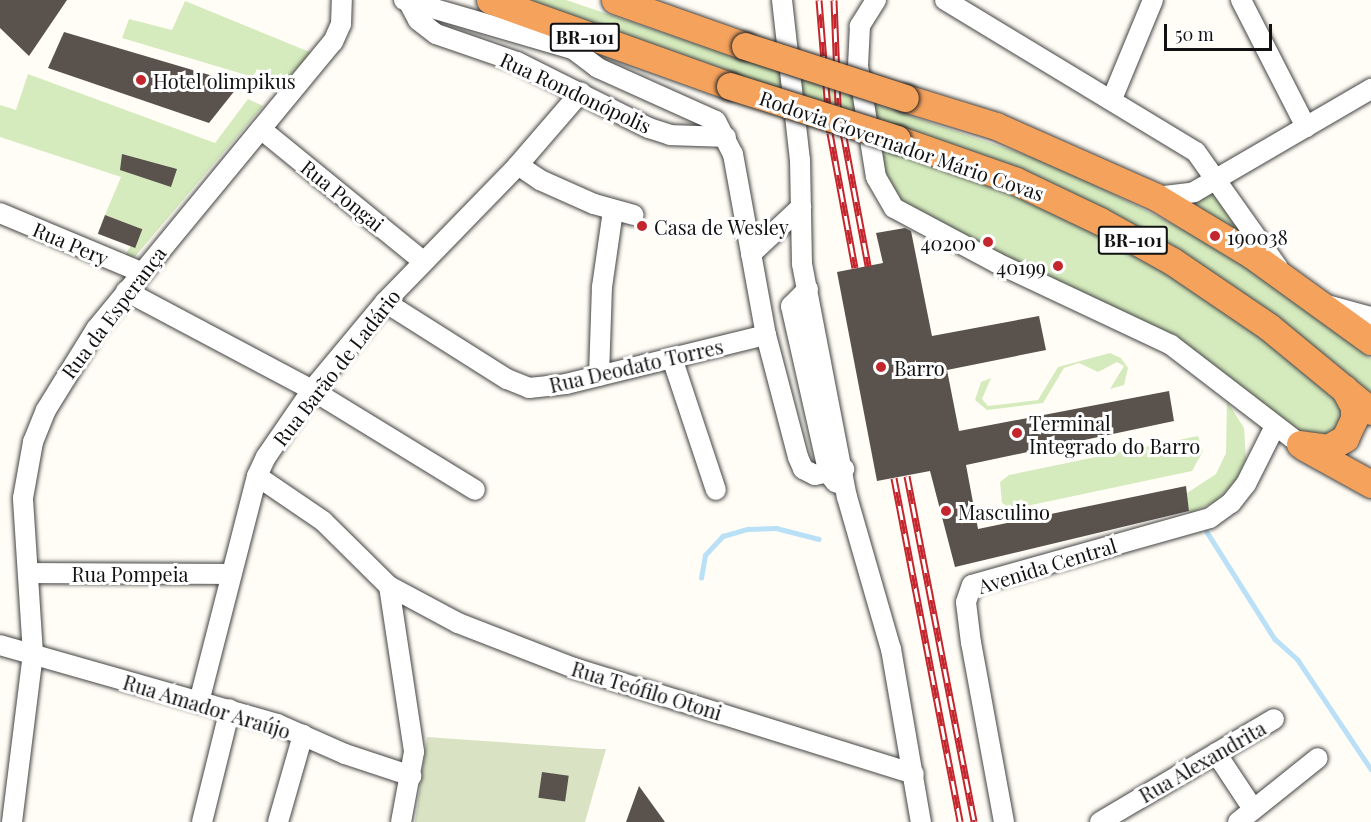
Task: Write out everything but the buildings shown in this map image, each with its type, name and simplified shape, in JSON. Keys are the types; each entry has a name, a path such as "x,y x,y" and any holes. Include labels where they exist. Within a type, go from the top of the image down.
{"highway":[{"name":"Rodovia Governador Mário Covas","path":"490,0 681,71 897,139 1016,181 1100,221 1172,261 1269,327 1371,411"},
{"name":"BR-101","path":"615,0 664,8 745,46 996,126 1156,197 1285,278 1371,341"},
{"path":"573,49 648,70 681,71"},
{"path":"1300,444 1328,448 1345,438 1354,419 1354,407 1343,387"},
{"path":"1300,444 1371,484"}],"street":[{"name":"Rua da Esperança","path":"9,813 33,654 23,498 33,442 62,379 126,291 333,42 340,24 342,0"},
{"path":"406,0 573,49 598,68 710,116 726,136 766,335 801,466 812,474 836,472"},
{"name":"Rua Rondonópolis","path":"406,0 418,20 436,34 517,62 581,92 630,119 670,135 726,136"},
{"path":"782,0 800,159 802,264 808,289 836,472"},
{"path":"876,0 860,26 858,66 876,177 894,208 988,259 1171,345 1274,428 1300,444"},
{"path":"945,0 1184,142 1217,179 1285,278"},
{"path":"1112,99 1153,0"},
{"path":"1241,0 1306,127"},
{"path":"1156,197 1194,192 1371,89"},
{"name":"Rua Barão de Ladário","path":"200,702 257,476 271,449 312,390 385,302 518,165 581,92"},
{"name":"Rua Pongai","path":"261,129 423,261"},
{"path":"518,165 540,180 613,211 634,215"},
{"path":"751,254 801,207"},
{"path":"599,376 602,287 613,211"},
{"name":"Rua Pery","path":"0,213 141,272"},
{"path":"762,314 791,306 808,289"},
{"path":"126,291 312,390 475,490"},
{"name":"Rua Deodato Torres","path":"385,302 520,385 552,386 766,335"},
{"path":"1321,303 1371,317"},
{"path":"791,306 836,472 847,497 891,649 921,822"},
{"path":"672,358 716,490"},
{"name":"Avenida Central","path":"1004,822 966,602 972,585 1210,518 1231,503 1246,484 1274,428"},
{"name":"Rua Teófilo Otoni","path":"257,476 323,521 388,586 449,619 574,668 914,774"},
{"name":"Rua Pompeia","path":"29,573 231,574"},
{"path":"388,586 414,752 401,822"},
{"name":"Rua Amador Araújo","path":"0,645 230,709 303,735 345,754 411,776"},
{"path":"202,822 230,709"},
{"name":"Rua Alexandrita","path":"1100,822 1274,719"},
{"path":"278,822 303,735"},
{"path":"1215,753 1245,816 1318,758"}],"green space":[{"path":"509,0 566,0 1056,165 1253,265 1371,359 1371,395 1341,369 1167,251"},
{"path":"185,1 312,53 284,81 257,69 253,77 122,38 129,19 172,30"},
{"path":"28,74 215,143 248,99 263,106 132,260 125,255 141,229 105,215 121,177 0,137 0,105 16,110"},
{"path":"871,145 947,158 1165,264 1341,392 1342,426 1309,443 1187,348 1076,289 1005,263 896,201"},
{"path":"1205,180 1253,244 1177,200"},
{"path":"1110,353 1121,358 1128,368 1124,385 1110,389 1124,366 1117,362 1098,372 1079,363 1064,368 1043,403 987,410 975,400 981,382 991,378 982,399 988,406 1038,400 1058,367"},
{"path":"1227,401 1244,428 1246,460 1235,483 1216,501 1189,514 1187,493 1216,474 1226,453"},
{"path":"1198,436 1203,451 1192,471 1012,509 1002,503 1000,482 1009,475"},
{"path":"427,737 606,749 585,822 415,822"}],"waterway":[{"path":"701,578 705,555 723,536 748,529 776,528 819,539"},
{"path":"1207,532 1275,639 1298,660 1371,769"}],"railway":[{"path":"819,0 830,133 855,268"},
{"path":"834,0 838,105 868,266"},
{"path":"907,476 974,822"},
{"path":"894,478 960,822"}],"place":[{"name":"Hotel olimpikus","path":"141,80"},
{"name":"Casa de Wesley","path":"642,226"},
{"name":"190038","path":"1215,236"},
{"name":"40200","path":"988,242"},
{"name":"40199","path":"1058,266"},
{"name":"Barro","path":"881,367"},
{"name":"Terminal Integrado do Barro","path":"1017,433"},
{"name":"Masculino","path":"946,511"}]}
